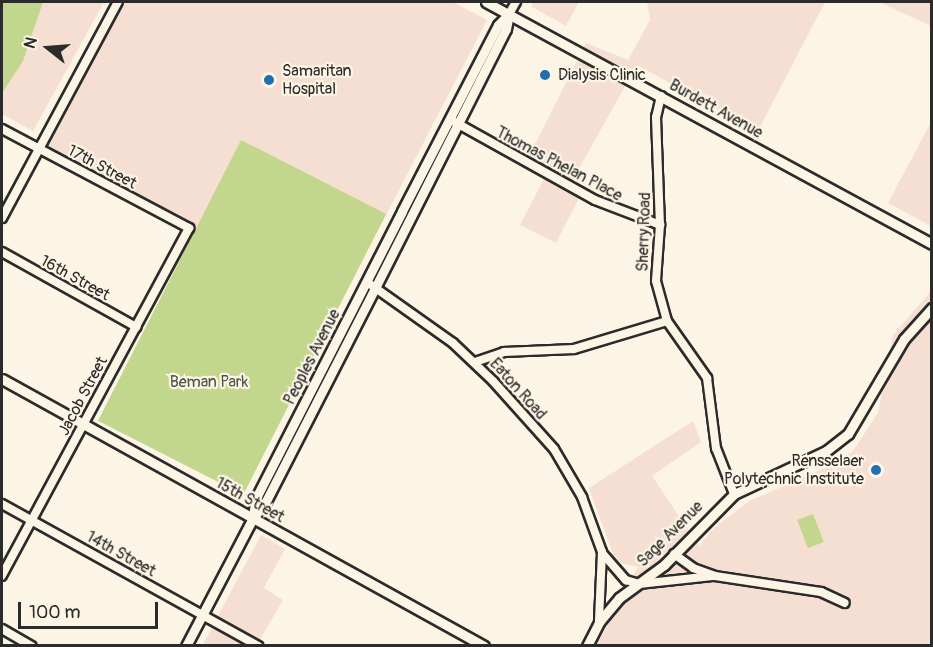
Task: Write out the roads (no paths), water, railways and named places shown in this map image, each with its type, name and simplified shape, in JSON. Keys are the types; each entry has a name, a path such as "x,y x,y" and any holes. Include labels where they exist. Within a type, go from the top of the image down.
{"street":[{"path":"2,218 37,148 118,2"},
{"name":"Burdett Avenue","path":"486,2 932,244"},
{"name":"Peoples Avenue","path":"186,645 253,518 265,503 375,288 407,213 453,121 506,30 509,14 516,2"},
{"name":"Sherry Road","path":"661,96 656,117 660,225 656,281 668,321 707,378 715,441 735,494"},
{"name":"Thomas Phelan Place","path":"453,121 595,200 660,225"},
{"name":"17th Street","path":"2,129 189,228"},
{"name":"Peoples Avenue","path":"253,518 256,498 367,282 407,213"},
{"name":"Jacob Street","path":"2,576 189,228"},
{"name":"16th Street","path":"2,252 136,327"},
{"name":"Eaton Road","path":"367,282 475,362 554,449 582,497 602,552 626,580 639,584"},
{"name":"Sage Avenue","path":"587,645 599,622 619,598 674,554 735,494 840,442 858,422 904,339 932,308"},
{"path":"475,362 504,352 574,349 668,321"},
{"name":"15th Street","path":"2,380 484,645"},
{"name":"14th Street","path":"2,504 258,645"},
{"name":"Eaton Road","path":"599,622 602,552"},
{"path":"674,554 693,568 715,576 799,588 845,603"},
{"path":"639,584 715,576"},
{"path":"2,629 31,645"}],"place":[{"name":"Dialysis Clinic","path":"545,75"},
{"name":"Samaritan Hospital","path":"269,80"},
{"name":"Rensselaer Polytechnic Institute","path":"876,470"}],"park label":[{"name":"Beman Park","path":"209,382"}]}
